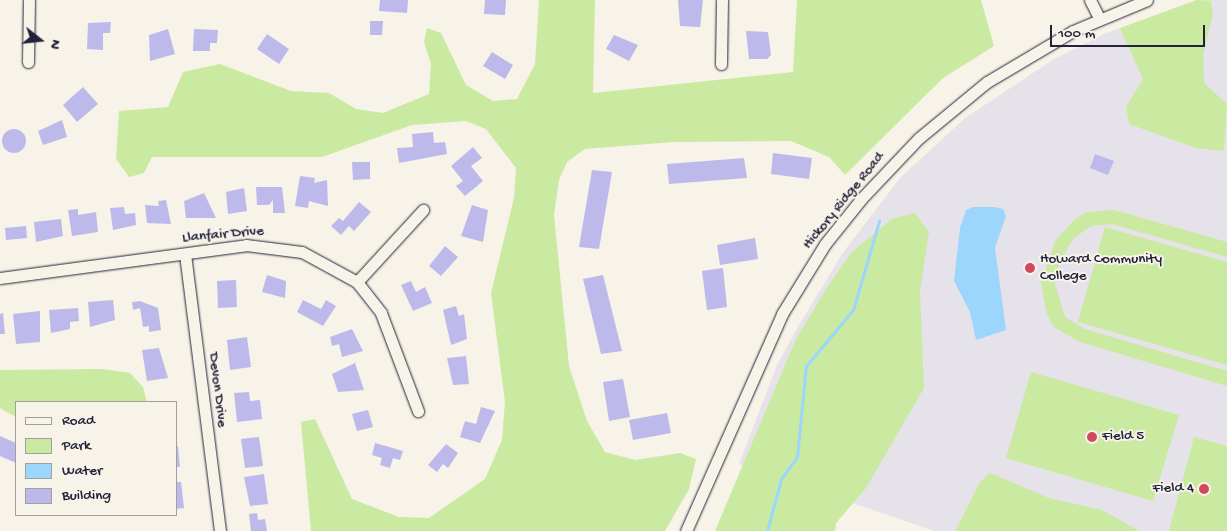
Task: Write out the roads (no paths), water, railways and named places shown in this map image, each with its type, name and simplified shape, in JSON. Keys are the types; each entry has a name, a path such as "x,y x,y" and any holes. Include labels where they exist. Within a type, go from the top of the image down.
{"street":[{"path":"28,62 29,0"},
{"path":"721,64 722,0"},
{"path":"1090,0 1100,18"},
{"name":"Hickory Ridge Road","path":"686,531 782,314 825,244 862,198 919,138 987,82 1100,18 1146,0"},
{"path":"357,282 423,210"},
{"name":"Llanfair Drive","path":"0,278 185,254 278,246 314,256 357,282 393,336 418,411"},
{"name":"Devon Drive","path":"185,254 220,531"}],"water":[{"path":"973,207 1003,209 1006,216 995,248 1006,330 976,340 970,312 954,281 960,228 966,210"}],"waterway":[{"path":"767,531 781,479 797,457 806,366 853,310 879,221"}],"place":[{"name":"Howard Community College","path":"1030,268"},
{"name":"Field 5","path":"1092,437"},
{"name":"Field 4","path":"1204,489"}]}
